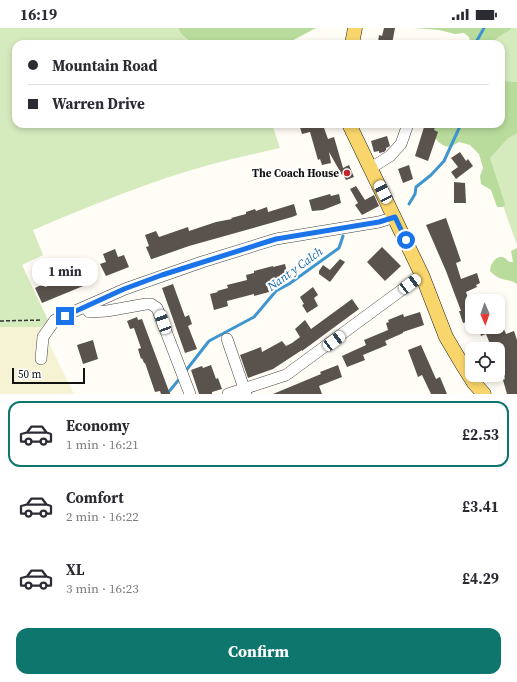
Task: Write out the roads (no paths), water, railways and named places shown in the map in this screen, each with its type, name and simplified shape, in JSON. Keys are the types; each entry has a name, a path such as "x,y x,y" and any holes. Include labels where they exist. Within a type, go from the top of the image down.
{"main road":[{"path":"353,40 355,28"},
{"path":"352,128 422,275 446,337 474,383 484,394"}],"street":[{"path":"371,168 390,156 401,144 407,128"},
{"path":"41,359 44,337 55,320 124,289 162,275 276,239 379,222 395,217"},
{"path":"228,394 246,391 286,375 422,275"},
{"path":"86,307 89,312 107,311 146,304 151,304 157,308 190,394"},
{"path":"227,338 246,391"}],"waterway":[{"name":"Nant y Calch","path":"477,40 484,28"},
{"name":"Nant y Calch","path":"409,204 415,194 416,187 431,175 444,161 459,128"},
{"name":"Nant y Calch","path":"184,373 209,341 254,317 276,291 289,284 339,248 343,236"},
{"name":"Nant y Calch","path":"167,394 181,377"}],"place":[{"name":"The Coach House","path":"347,173"}]}
